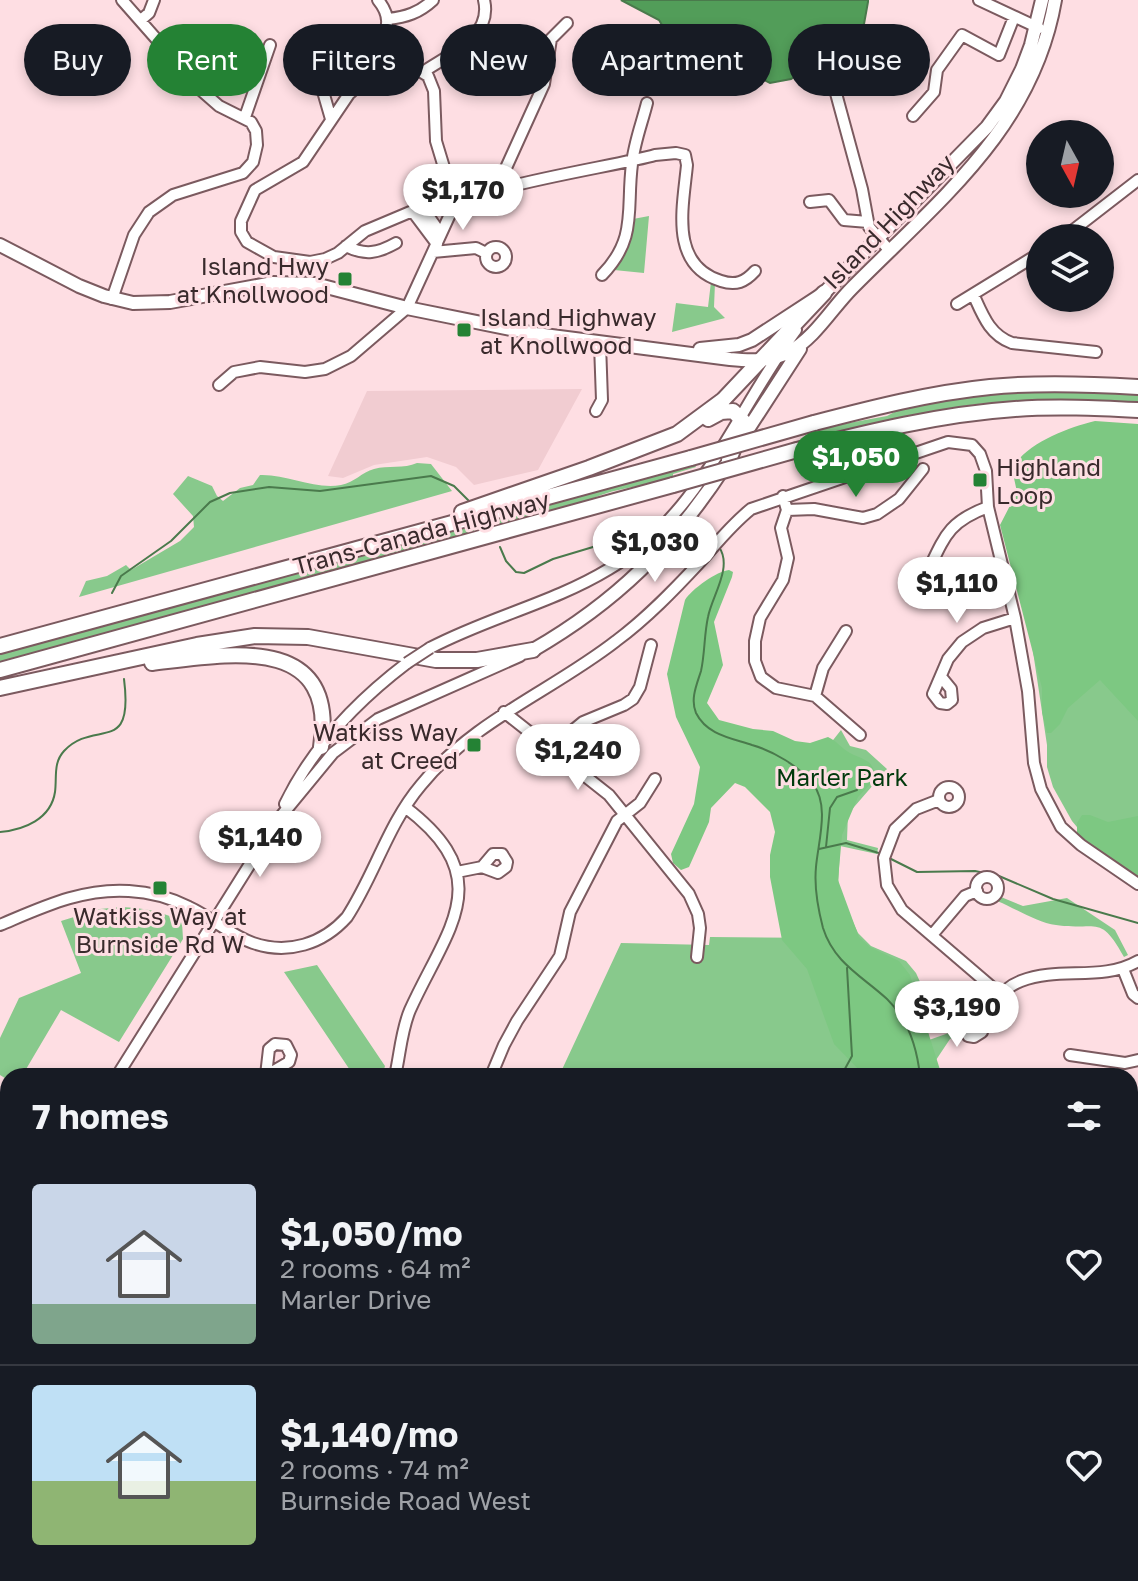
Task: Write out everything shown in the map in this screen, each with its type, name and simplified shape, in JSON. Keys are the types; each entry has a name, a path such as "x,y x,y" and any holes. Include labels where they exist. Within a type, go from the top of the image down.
{"highway":[{"path":"677,434 723,400 824,293"},
{"name":"Trans-Canada Highway","path":"0,646 814,423 905,401 991,387 1068,384 1138,387"},
{"name":"Trans-Canada Highway","path":"0,670 867,432 973,413 1064,407 1138,410"},
{"path":"359,547 589,468 677,434 721,412 733,411 744,422 729,460"},
{"path":"0,688 197,645 255,636 308,637 436,660 477,660 533,650"},
{"path":"64,674 231,656 270,657 297,668 315,687 324,709 321,747"}],"main road":[{"name":"Island Highway","path":"0,245 79,286 112,299 133,303 170,302 273,283 315,284 407,308 536,334 730,359 761,361 777,358 804,343 840,300 994,141 1031,80 1042,29 1042,0"},
{"name":"Island Highway","path":"669,350 713,349 745,344 824,293 987,127 1006,101 1055,0"},
{"path":"533,650 565,632 652,562 677,533 689,508 729,460 804,343"}],"street":[{"path":"112,299 134,235 149,212 173,195 233,178 250,167 255,156 257,136 255,126 245,117 219,106 203,92 142,19 122,0"},
{"path":"142,19 149,13 154,0"},
{"path":"378,0 386,11 387,24"},
{"path":"388,19 419,12 433,0"},
{"path":"424,71 474,37 486,18 484,0"},
{"path":"979,0 1042,29"},
{"path":"913,116 934,92 937,70 962,35 999,55 1014,17"},
{"path":"496,190 544,84 551,39 567,23"},
{"path":"245,117 270,45"},
{"path":"348,96 303,162 255,190 241,221 241,232 247,242 274,257 310,262 325,259 365,231 417,210 443,187 446,174 436,141 434,91 424,73"},
{"path":"324,96 331,119"},
{"path":"837,96 868,222 889,250"},
{"path":"602,275 617,260 626,239 632,162 647,103"},
{"path":"219,385 234,372 260,367 305,372 325,369 351,356 407,308 457,204 496,190 655,155 685,155 682,234 685,251 703,272 717,280 740,283 755,271"},
{"path":"1081,224 1138,180"},
{"path":"810,202 829,200 844,220 868,222"},
{"path":"417,210 437,244"},
{"path":"346,246 368,254 380,252 396,243"},
{"path":"437,244 476,248 486,253"},
{"path":"957,304 1026,262"},
{"path":"277,821 286,800 321,747 366,696 407,663 489,619 569,591 611,568 689,508 740,416 824,293"},
{"path":"974,296 987,323 999,338 1012,343 1096,352"},
{"path":"596,411 602,400 600,344"},
{"path":"0,925 73,896 99,891 131,891 179,902 252,943 293,948 325,936 341,924 357,902 405,807 455,749 504,712 617,641 675,589 751,509 958,441 972,445 980,454 986,471 988,507 1015,618 1028,691 1034,763 1041,789 1061,827 1081,845 1138,884"},
{"path":"787,510 814,509 863,518 877,514 899,499 923,469"},
{"path":"783,496 787,510 781,528 788,558 783,580 760,618 755,661 761,677 776,688 815,696 860,735"},
{"path":"929,569 953,525 966,515 988,507"},
{"path":"942,678 948,659 962,642 983,628 1015,618"},
{"path":"815,696 823,668 846,631"},
{"path":"550,749 583,722 633,699 640,687 651,645"},
{"path":"122,1068 277,821 333,753 378,719 533,650"},
{"path":"504,712 609,795 627,815 694,903 700,928 697,957"},
{"path":"495,1068 517,1021 560,956 570,912 617,821 640,803 655,779"},
{"path":"939,800 916,809 901,821 889,839 884,858 887,885 895,902 1000,994"},
{"path":"397,1068 409,1012 447,939 455,916 458,892 457,872 438,836 405,807"},
{"path":"457,872 482,867"},
{"path":"932,935 965,896 977,891"},
{"path":"982,1015 1000,994 1020,981 1054,973 1093,975 1123,969 1138,961"},
{"path":"1123,969 1133,994 1138,998"},
{"path":"1070,1055 1125,1063 1138,1060"}],"shaded area":[{"path":"621,0 868,0 864,24 788,24 788,80 772,83 772,24 661,24"},
{"path":"582,389 538,470 474,485 456,467 427,457 374,465 343,478 328,476 367,391"}],"green space":[{"path":"649,216 644,273 614,270 628,244 633,219"},
{"path":"711,282 715,283 714,307 725,318 672,332 676,303 708,307"},
{"path":"1032,390 1138,392 1138,403 1033,400 971,405 860,427 795,445 794,442 817,435 816,429 887,416 902,408 956,397"},
{"path":"1095,421 1138,424 1138,721 1100,680 1068,708 1051,733 1047,733 1042,712 1042,688 1000,525 1017,492 1012,469 1018,460 1048,438"},
{"path":"1138,429 1138,874 1086,838 1072,821 1053,787 1047,767 1047,745 1029,625"},
{"path":"694,463 696,467 673,474 673,478 607,493 586,502 0,665 0,654"},
{"path":"431,464 452,491 79,597 86,581 107,576 126,565 131,570 180,541 194,527 193,516 173,494 188,476 212,486 223,501 240,488 253,485 260,475 331,486 346,484 374,469"},
{"name":"Marler Park","path":"729,570 733,572 714,622 723,665 707,703 719,720 773,731 795,741 810,743 828,737 871,764 875,779 858,797 842,835 838,880 859,937 870,947 899,961 910,975 939,1068 857,1068 834,1044 807,969 782,940 770,877 770,855 775,832 770,812 745,787 735,783 711,808 709,822 689,867 681,870 673,863 671,854 694,804 700,767 676,717 667,674 685,600 705,581"},
{"name":"Marler Park","path":"841,730 850,746 866,750 887,769 848,814 847,840 878,848 877,854 840,846 838,889 858,933 871,946 906,961 916,973 921,984 929,1040 957,1030 959,1035 950,1039 934,1063 935,1068 563,1068 621,943 709,945 710,937 829,938 804,777"},
{"path":"1082,815 1108,822 1138,816 1138,881 1077,837 1077,823"},
{"path":"1001,897 1023,906 1067,898 1115,930 1128,955 1124,957 1103,929 1041,921 997,901"},
{"path":"137,908 175,918 182,922 183,939 119,1042 61,1010 27,1068 0,1068 0,1038 19,998 81,973 61,921 100,909"},
{"path":"317,965 384,1068 349,1068 284,972"}],"waterway":[{"path":"112,593 121,576 171,541 210,502 230,493 269,487 320,491 431,476 454,486 470,502"},
{"path":"500,547 506,561 516,572 524,573 553,559 593,547 626,525 660,522"},
{"path":"690,526 712,539"},
{"path":"719,547 723,555 723,572 710,609 694,708 713,731 777,755 801,771 813,784 822,813 816,882 823,928 841,960 887,999 901,1016 914,1045 919,1068"},
{"path":"0,832 27,826 48,809 55,792 57,765 64,751 76,742 118,727 126,703 124,679"},
{"path":"826,847 830,808 837,797 857,790"},
{"path":"819,849 846,843 882,854"},
{"path":"887,857 917,872 975,871 999,876 1053,899 1138,923"},
{"path":"845,1068 852,1056 847,968"}],"place":[{"name":"Island Hwy at Knollwood","path":"345,279"},
{"name":"Island Highway at Knollwood","path":"464,330"},
{"name":"Highland Loop","path":"980,480"},
{"name":"Watkiss Way at Creed","path":"474,745"},
{"name":"Watkiss Way at Burnside Rd W","path":"160,888"}]}
